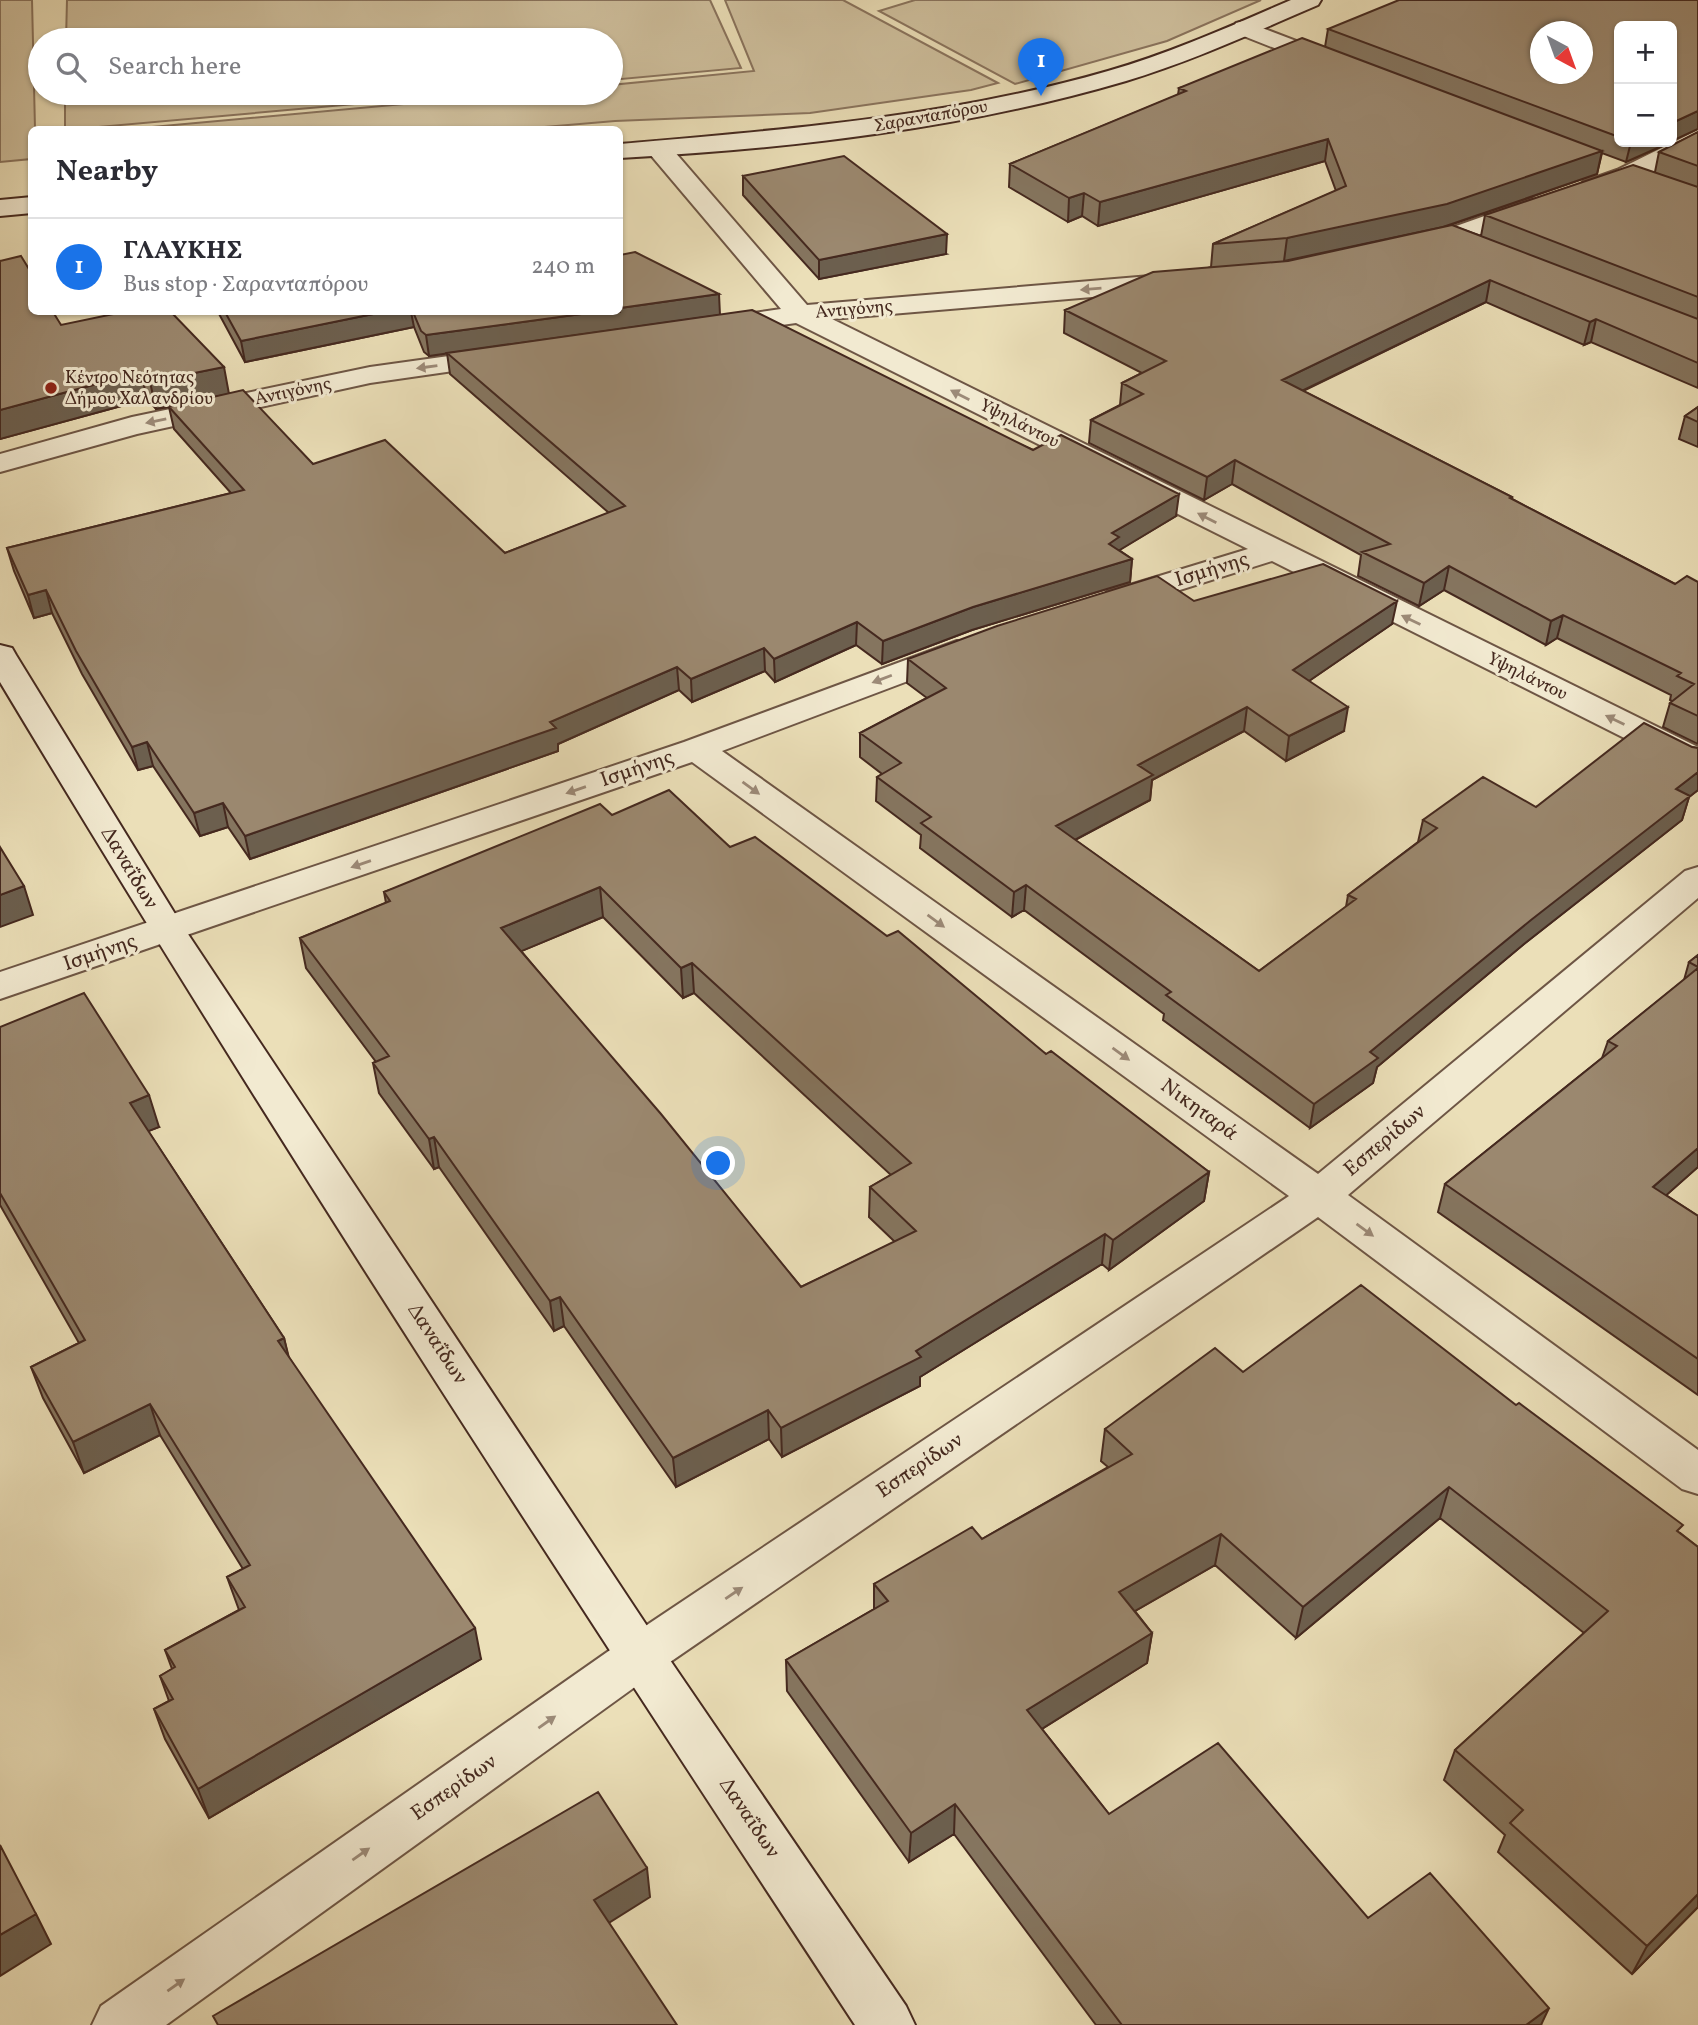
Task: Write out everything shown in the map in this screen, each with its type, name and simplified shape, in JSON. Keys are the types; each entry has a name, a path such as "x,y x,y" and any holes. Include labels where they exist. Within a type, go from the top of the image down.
{"street":[{"name":"Σαρανταπόρου","path":"623,151 830,133 994,107 1119,75 1203,46 1310,0"},
{"path":"1244,28 1358,72"},
{"path":"1387,250 1451,236 1557,199 1638,179 1698,137"},
{"name":"Υψηλάντου","path":"658,148 800,314 1698,761"},
{"path":"1588,160 1638,179"},
{"path":"0,208 28,205"},
{"name":"Αντιγόνης","path":"693,330 800,314 1201,279"},
{"name":"Αντιγόνης","path":"0,463 132,426 370,375 518,354"},
{"name":"Ισμήνης","path":"1089,608 1273,551"},
{"name":"Ισμήνης","path":"0,986 696,749 984,640"},
{"name":"Δαναΐδων","path":"0,655 167,930 640,1656 887,2025"},
{"name":"Νικηταρά","path":"696,749 1319,1196 1698,1475"},
{"name":"Εσπερίδων","path":"120,2025 640,1656 1319,1196 1698,879"}],"shaded area":[{"path":"0,0 32,0 33,28 28,28 28,105 34,105 35,126 28,126 28,159 0,162"},
{"path":"67,0 710,0 741,68 623,79 623,28 66,28"},
{"path":"725,0 843,0 998,83 971,90 810,113 556,126 163,126 393,105 623,105 623,84 754,71"},
{"path":"915,0 1261,0 1167,41 1015,84 879,11"},
{"path":"65,105 344,105 110,126 65,126"}],"building":[{"path":"1399,0 1698,0 1698,111 1677,121 1677,21 1614,21 1614,135 1328,29"},
{"path":"1302,38 1602,151 1447,204 1287,238 1213,244 1346,186 1328,139 1100,202 1084,193 1069,198 1010,164 1186,91 1179,88"},
{"path":"1698,132 1698,166 1659,152 1669,147 1677,147 1677,143"},
{"path":"844,156 947,234 819,260 743,176"},
{"path":"1633,165 1698,187 1698,297 1485,215"},
{"path":"1452,225 1698,319 1698,363 1596,319 1590,322 1490,280 1282,380 1512,497 1510,498 1675,584 1687,576 1698,582 1698,716 1670,703 1694,684 1677,676 1681,673 1563,615 1551,621 1449,566 1424,583 1362,552 1390,544 1235,460 1207,477 1091,420 1143,394 1122,383 1166,361 1065,310 1153,272 1288,261"},
{"path":"635,252 719,294 623,308 623,254"},
{"path":"21,256 28,267 28,315 55,315 61,325 109,315 174,315 224,367 150,382 141,372 0,410 0,261"},
{"path":"752,310 1033,450 1061,435 1179,494 1112,533 1119,537 1109,544 1132,559 973,607 883,641 857,622 774,659 764,648 691,679 677,667 550,722 556,728 245,836 223,803 194,813 147,742 132,747 76,651 46,590 28,595 7,548 244,490 169,407 243,390 313,464 385,440 505,553 625,506 447,353"},
{"path":"227,315 368,315 241,341"},
{"path":"414,315 574,315 426,335 421,331"},
{"path":"1698,407 1698,422 1685,416"},
{"path":"1323,564 1397,601 1293,670 1348,707 1289,736 1247,707 1138,765 1153,775 1056,826 1259,971 1356,899 1348,895 1437,828 1423,820 1483,777 1536,807 1644,723 1698,748 1698,772 1676,789 1690,796 1531,920 1370,1052 1378,1058 1314,1104 1166,995 1171,992 1026,885 1014,892 921,823 931,817 877,777 901,763 860,733 946,688 908,659 997,626 1157,576 1194,601"},
{"path":"669,790 730,847 755,837 887,936 898,931 1046,1054 1051,1051 1209,1172 1113,1240 1105,1234 916,1351 921,1357 781,1428 768,1410 673,1458 560,1297 550,1301 434,1137 429,1139 373,1063 389,1056 300,938 390,901 384,892 600,804 612,815","holes":["600,887 681,968 692,963 911,1163 870,1187 916,1231 801,1287 661,1114 501,928"]},
{"path":"0,847 24,886 0,895"},
{"path":"1698,955 1698,967 1689,962"},
{"path":"1698,968 1698,1148 1653,1187 1698,1216 1698,1359 1445,1184 1617,1046 1608,1041"},
{"path":"84,993 149,1095 130,1103 284,1338 278,1341 475,1628 198,1789 154,1709 173,1699 160,1676 175,1667 165,1650 245,1607 227,1577 250,1565 150,1404 73,1442 31,1367 85,1340 0,1193 0,1027"},
{"path":"1361,1285 1516,1405 1519,1403 1683,1525 1677,1531 1698,1547 1698,1894 1647,1946 1510,1823 1523,1810 1455,1750 1608,1611 1449,1487 1303,1607 1221,1534 1119,1592 1152,1633 1027,1710 1109,1814 1218,1743 1368,1918 1430,1873 1549,2008 1526,2025 1122,2025 955,1804 911,1833 786,1660 888,1601 874,1584 972,1527 982,1539 1132,1454 1105,1429 1215,1348 1243,1372"},
{"path":"598,1792 647,1868 594,1900 677,2025 218,2025 213,2016"},
{"path":"0,1845 36,1914 0,1935"}],"place":[{"name":"ΓΛΑΥΚΗΣ","path":"1041,96"},
{"name":"Κέντρο Νεότητας Δήμου Χαλανδρίου","path":"51,388"}]}
